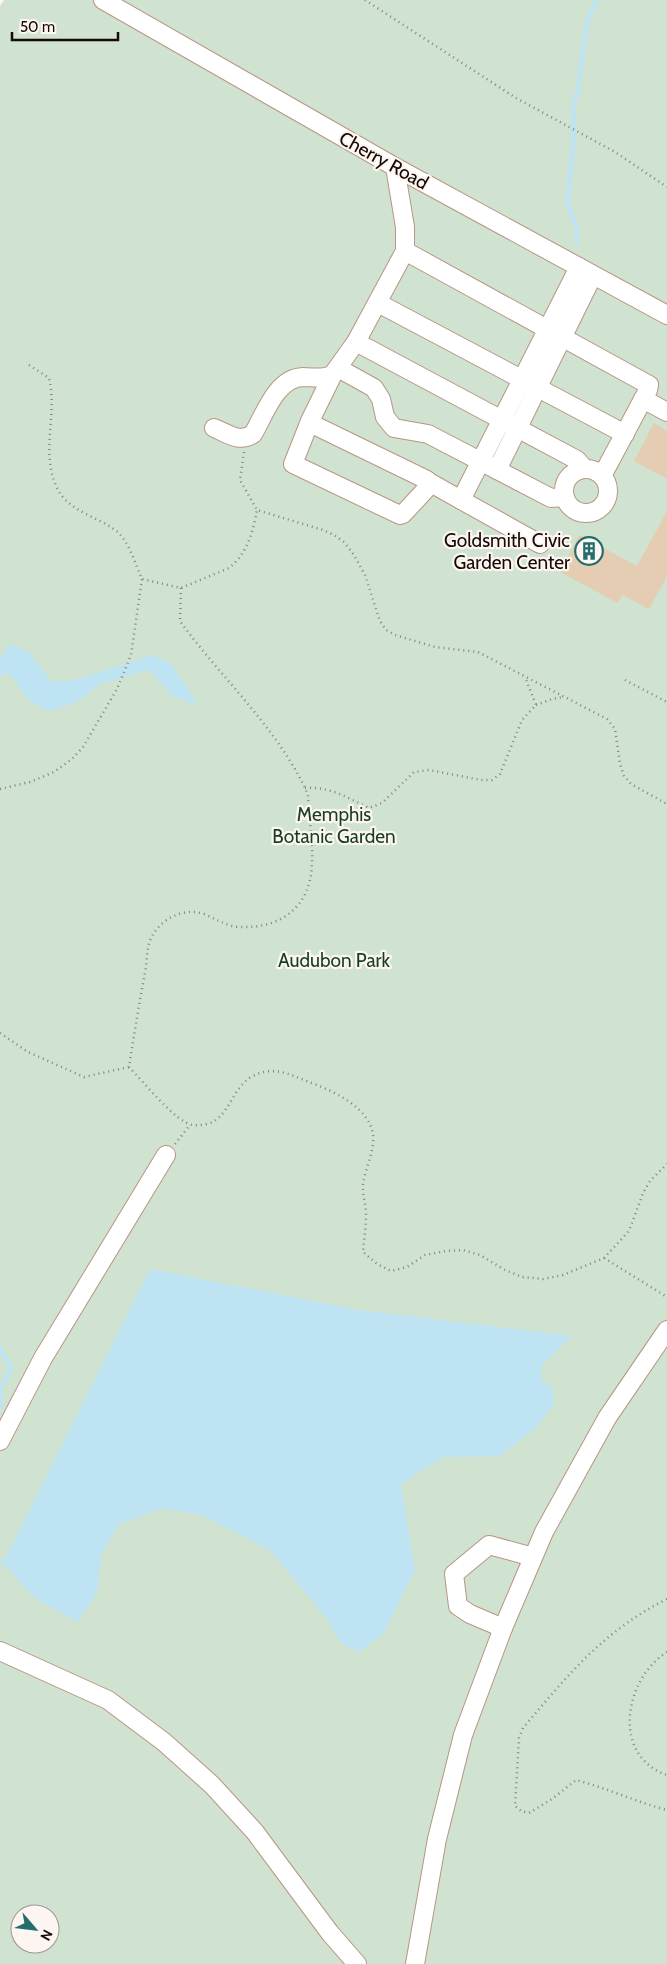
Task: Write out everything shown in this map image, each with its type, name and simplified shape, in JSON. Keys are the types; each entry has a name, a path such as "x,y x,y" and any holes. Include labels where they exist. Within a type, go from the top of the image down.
{"street":[{"name":"Cherry Road","path":"104,0 395,167 667,315"},
{"path":"395,167 404,227 405,251 356,342 336,371 310,421 293,464 400,515 422,495 429,486 429,482"},
{"path":"405,251 646,382 648,390 602,476"},
{"path":"497,470 517,429 530,384 586,271"},
{"path":"378,303 625,434"},
{"path":"356,342 577,460 584,468"},
{"path":"214,428 241,439 246,438 254,434 284,383 294,378 328,378 336,371"},
{"path":"336,371 374,388 381,399 385,417 394,428 428,434 551,498 565,497"},
{"path":"461,500 501,421 530,384"},
{"path":"643,399 667,412"},
{"path":"310,421 316,426 429,482 540,544"},
{"path":"584,468 592,469 602,476 608,484 608,492 602,506 589,513 574,510 569,506 565,497 564,485 572,473 584,468"},
{"path":"0,1441 43,1358 166,1155"},
{"path":"415,1964 437,1839 463,1735 503,1628 544,1532 607,1418 667,1330"},
{"path":"503,1628 470,1614 458,1606 454,1574 489,1545 533,1557"},
{"path":"0,1651 108,1700 164,1742 212,1785 255,1832 330,1934 357,1964"}],"path":[{"path":"365,0 516,98 614,152 667,187"},
{"path":"0,789 38,779 54,772 72,759 83,747 117,689 131,655 142,580 127,545 116,530 64,499 57,487 48,458 52,408 49,378 29,365"},
{"path":"246,438 240,480 257,510 334,534 344,542 365,575 380,621 386,630 394,636 435,647 478,652 607,719 615,729 620,764 624,776 631,784 667,804"},
{"path":"142,580 181,588 229,568 236,563 249,541 257,510"},
{"path":"129,1067 137,1009 146,967 147,948 150,939 163,922 176,915 191,912 239,927 273,922 286,917 296,909 304,895 312,864 308,795 305,788 281,747 258,716 180,621 181,588"},
{"path":"524,676 536,705"},
{"path":"625,680 667,702"},
{"path":"305,788 319,787 339,793 369,808 382,803 414,772 429,770 481,780 492,780 500,774 522,720 536,705 552,699 565,697"},
{"path":"0,1033 28,1052 84,1077 129,1067"},
{"path":"129,1067 176,1116 190,1125 205,1125 223,1115 241,1086 251,1077 280,1070 331,1090 352,1104 367,1120 373,1136 363,1185 366,1215 363,1252 377,1264 391,1271 407,1267 425,1255 463,1250 480,1255 505,1270 522,1277 543,1279 563,1275 604,1258 629,1231 643,1193 650,1181 667,1164"},
{"path":"166,1155 190,1125"},
{"path":"604,1258 667,1298"},
{"path":"667,1599 637,1615 615,1630 592,1650 523,1728 519,1738 515,1806 521,1811 529,1813 552,1799 576,1780 597,1785 636,1801 667,1810"},
{"path":"667,1652 647,1671 634,1692 630,1711 630,1726 631,1738 643,1760 655,1771 667,1775"}],"green space":[{"name":"Memphis Botanic Garden","path":"4,0 667,0 667,1964 0,1964 0,6"}],"water":[{"path":"11,643 31,654 51,681 72,681 153,655 171,664 198,705 172,696 149,670 102,683 75,703 48,711 29,701 10,674 0,675 0,658"},
{"path":"150,1269 352,1309 572,1336 541,1366 542,1381 552,1386 554,1404 536,1428 499,1456 443,1457 401,1484 415,1570 384,1633 359,1652 341,1643 326,1618 270,1550 201,1515 162,1509 119,1524 101,1554 97,1593 77,1622 34,1597 3,1563"}],"building":[{"path":"654,423 667,431 667,479 634,461"},
{"name":"Goldsmith Civic Garden Center","path":"667,511 667,576 649,609 622,595 618,603 560,572 579,535 637,566"}],"waterway":[{"path":"577,243 577,228 567,202 574,137 573,106 578,90 587,21 597,0"},
{"path":"0,1348 11,1368 0,1390 0,1408"}],"place":[{"name":"Goldsmith Civic Garden Center","path":"589,551"}],"park label":[{"name":"Audubon Park","path":"334,960"}]}
